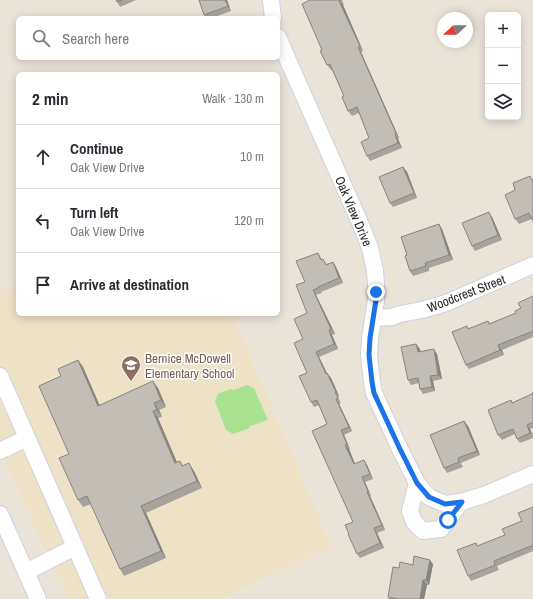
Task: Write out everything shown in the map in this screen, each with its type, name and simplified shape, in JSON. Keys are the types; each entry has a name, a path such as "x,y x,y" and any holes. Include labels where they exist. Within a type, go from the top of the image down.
{"street":[{"path":"271,0 273,16"},
{"name":"Oak View Drive","path":"280,42 368,242 373,260 376,284 376,300 369,355 374,393 417,483 429,497 445,504 462,502 484,495 533,474"},
{"name":"Woodcrest Street","path":"373,318 392,317 446,303 533,266"},
{"path":"0,376 98,599"},
{"path":"0,451 27,438"},
{"path":"417,483 410,511 414,522 423,531 441,528 462,502"},
{"path":"0,516 38,599"},
{"path":"26,572 75,547"}],"shaded area":[{"name":"Bernice McDowell Elementary School","path":"16,285 16,316 233,316 332,547 221,599 67,599 0,449 0,292"}],"green space":[{"path":"247,385 254,388 268,420 233,434 226,430 215,401 218,394 230,389 234,390"}],"building":[{"path":"199,0 225,0 228,6 204,15"},
{"path":"310,0 341,0 339,1 360,46 358,47 396,133 398,143 367,156 361,142 369,138 357,107 348,111 342,97 344,96 330,64 327,65 320,51 322,50 302,4"},
{"path":"403,167 414,193 390,203 379,177"},
{"path":"530,176 533,182 533,221 529,213 515,219 505,195 515,190 513,183"},
{"path":"489,212 498,235 472,246 462,223"},
{"path":"439,224 449,255 425,263 426,266 410,271 401,237"},
{"path":"318,253 321,260 323,259 326,265 333,262 339,278 313,290 331,329 329,330 334,344 316,352 336,392 338,398 336,399 349,427 341,430 347,444 345,445 354,464 364,460 370,474 362,477 382,525 374,528 380,543 357,554 345,525 353,522 312,431 327,424 317,400 311,402 299,376 307,373 294,343 303,339 294,319 307,313 296,285 305,282 296,261"},
{"path":"533,296 533,331 498,345 500,350 466,365 452,332 467,326 468,329 488,321 489,324 516,313 515,311 521,308 518,303"},
{"path":"416,344 418,352 434,349 438,375 430,376 432,387 420,389 418,378 408,380 401,347"},
{"path":"78,360 98,406 153,381 161,400 154,403 157,410 153,411 175,463 180,461 182,466 189,463 197,481 141,506 161,551 120,569 87,496 78,500 59,458 69,454 39,386 61,376 58,369"},
{"path":"533,392 533,422 527,425 530,433 517,439 513,429 498,435 488,410 511,400 512,403 532,394"},
{"path":"464,421 477,451 458,458 459,462 444,468 430,435"},
{"path":"533,507 533,545 494,561 495,565 468,576 457,550 476,543 477,546 505,535 502,529 522,521 518,513"},
{"path":"414,556 430,560 426,580 423,580 420,599 399,599 388,597 393,567 399,568 400,562 413,565"}],"place":[{"name":"Bernice McDowell Elementary School","path":"131,382"}],"route":[{"path":"376,292 369,355 374,393 417,483 429,497 445,504 462,502 448,520"}]}
